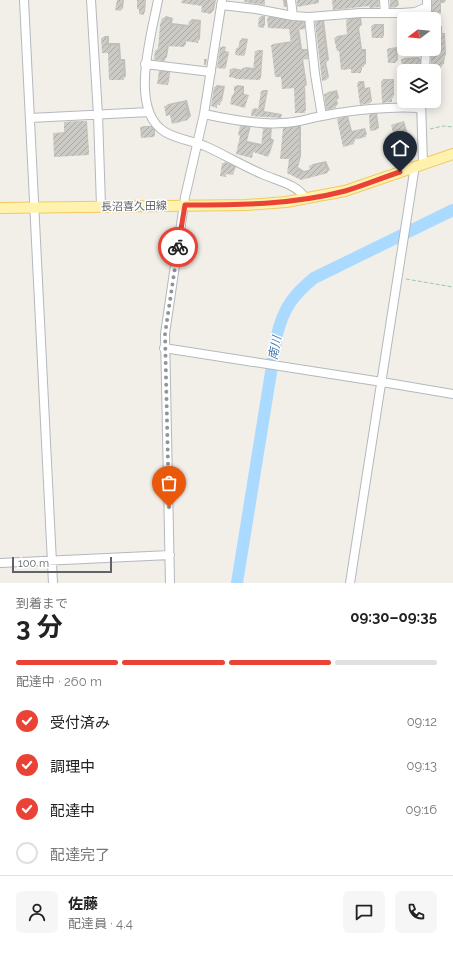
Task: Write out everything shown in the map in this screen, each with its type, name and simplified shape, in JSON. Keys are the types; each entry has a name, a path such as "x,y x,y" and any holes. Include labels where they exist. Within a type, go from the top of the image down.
{"main road":[{"name":"長沼喜久田線","path":"0,208 268,204 306,199 345,191 453,154"}],"street":[{"path":"24,0 53,583"},
{"path":"91,0 98,115 101,206"},
{"path":"158,0 145,64 146,99 149,112 156,124 164,132 197,143 234,159 262,174 298,189 306,199"},
{"path":"291,0 293,16"},
{"path":"384,0 385,13"},
{"path":"170,583 164,348 166,324 185,197 204,114 222,3 293,16 309,17 360,13 408,12 427,4"},
{"path":"309,17 315,74 322,116"},
{"path":"145,64 211,72"},
{"path":"204,114 274,124 296,122 348,111 397,107"},
{"path":"350,583 414,172 418,166 421,130 420,108"},
{"path":"30,118 149,112"},
{"path":"164,348 453,394"},
{"path":"0,563 170,555"}],"path":[{"path":"421,130 443,126 453,127"},
{"path":"398,277 453,287"}],"building":[{"path":"117,0 123,0 121,11 115,10"},
{"path":"137,0 145,0 144,15 139,14 139,9 137,9"},
{"path":"182,0 214,0 211,14 201,12 202,6 181,3"},
{"path":"245,0 265,0 265,5 244,2"},
{"path":"297,0 319,0 319,3 297,7"},
{"path":"332,0 379,0 379,7 370,8 369,6 333,10"},
{"path":"390,0 396,0 397,7 390,8"},
{"path":"432,0 440,0 440,12 432,12"},
{"path":"259,17 264,17 264,28 258,27"},
{"path":"162,18 171,20 170,25 188,27 189,21 199,22 198,43 185,41 184,47 167,46 165,61 154,60 155,50 158,51"},
{"path":"267,18 304,22 305,29 297,30 300,50 307,51 308,59 302,60 305,82 305,113 295,113 294,88 282,89 281,77 275,77 271,45 291,43 289,29 268,28"},
{"path":"360,19 360,28 357,28 361,50 364,50 364,67 361,67 361,73 351,73 351,69 341,70 339,51 337,51 334,38 347,35 346,20"},
{"path":"315,22 322,22 327,63 324,63 327,80 322,81"},
{"path":"382,25 383,38 372,38 371,26"},
{"path":"441,34 444,34 445,57 443,58 442,67 441,64 431,64 431,56 441,56"},
{"path":"101,38 107,38 107,45 118,45 119,61 123,61 124,80 109,80 108,53 102,53"},
{"path":"240,40 247,41 244,56 235,55 236,48 238,48"},
{"path":"220,47 225,48 224,53 228,53 225,69 217,68"},
{"path":"395,48 396,63 388,63 387,49"},
{"path":"255,51 262,51 260,80 235,79 229,77 230,69 242,71 242,68 253,70"},
{"path":"401,59 420,60 420,64 402,64"},
{"path":"159,71 169,72 168,85 157,84"},
{"path":"393,80 392,102 382,103 381,81"},
{"path":"362,82 364,89 369,88 371,103 360,105 357,83"},
{"path":"234,86 243,87 243,95 248,96 245,108 230,104 232,95 234,95"},
{"path":"214,87 223,88 220,105 217,104 217,108 211,106"},
{"path":"261,91 267,92 263,112 282,115 281,118 251,116 252,109 258,110"},
{"path":"335,92 337,101 334,102 336,108 326,110 324,94"},
{"path":"185,102 188,120 172,124 170,115 166,116 164,106"},
{"path":"376,114 377,130 370,131 369,115"},
{"path":"347,117 351,132 364,129 366,137 353,140 354,144 343,147 337,119"},
{"path":"86,121 89,155 54,157 53,133 64,133 64,122"},
{"path":"403,122 407,137 395,140 391,125"},
{"path":"240,126 249,127 246,143 261,147 263,129 261,128 270,129 269,141 273,142 268,157 253,152 252,158 236,154 240,136 238,135"},
{"path":"140,127 152,127 154,129 154,137 141,138"},
{"path":"299,127 299,160 297,169 301,173 310,171 309,166 324,163 328,173 301,180 287,173 289,159 280,159 283,128"},
{"path":"222,163 235,167 233,175 226,174 226,177 220,176"}],"waterway":[{"name":"南川","path":"237,583 277,335 282,318 290,303 300,290 314,278 453,210"}],"way so far":[{"path":"169,507 164,348 166,324 178,247"}],"route":[{"path":"178,247 185,205 268,204 306,199 345,191 400,172"}]}
